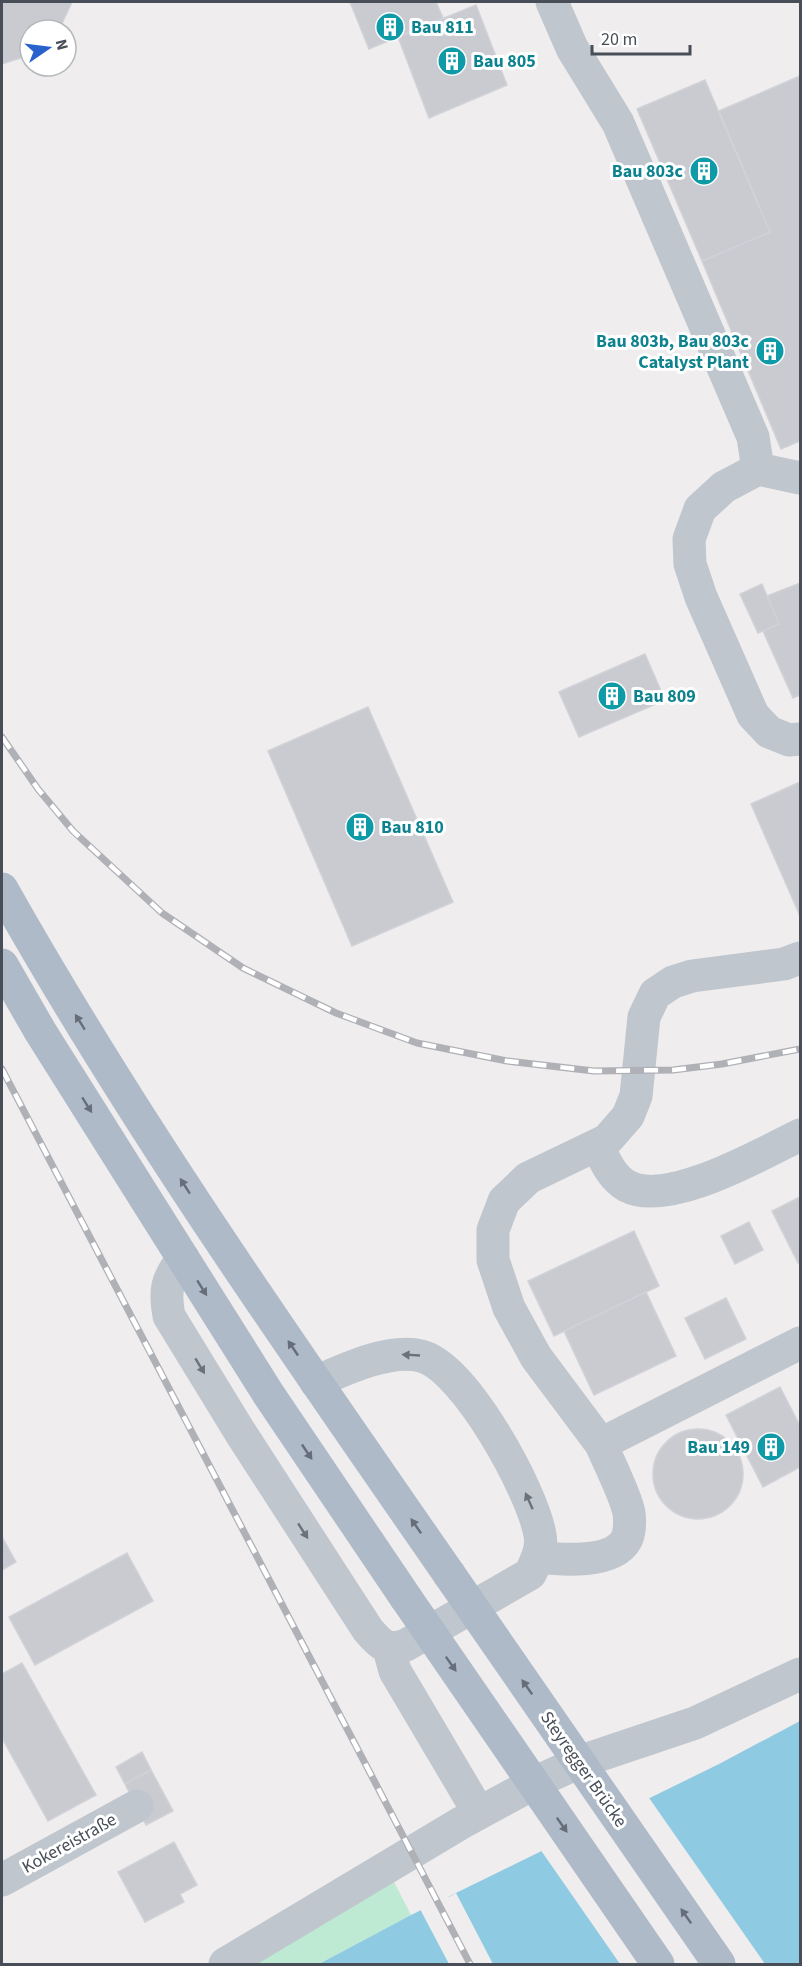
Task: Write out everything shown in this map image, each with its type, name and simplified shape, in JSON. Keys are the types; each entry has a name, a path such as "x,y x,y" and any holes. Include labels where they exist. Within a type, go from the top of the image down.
{"main road":[{"name":"Steyregger Brücke","path":"2,889 70,1006 184,1184 316,1382 719,1965"},
{"path":"2,966 40,1031 269,1395 658,1965"}],"street":[{"path":"552,2 572,48 618,123 753,437 758,469"},
{"path":"801,478 758,469 724,487 700,509 689,539 690,564 701,597 753,715 769,732 789,740 801,739"},
{"path":"538,1557 580,1560 616,1549 627,1540 629,1511 601,1444 536,1357 509,1308 493,1260 493,1230 504,1201 528,1178 607,1140 628,1116 636,1096 644,1017 655,994 673,982 692,976 784,964 801,958"},
{"path":"597,1145 612,1174 627,1186 651,1193 703,1181 801,1135"},
{"path":"183,1258 172,1273 167,1287 165,1299 169,1316 240,1432 380,1644 389,1649 406,1645 511,1587 530,1574 538,1557 541,1537 533,1510 513,1467 476,1406 460,1384 436,1362 421,1356 401,1355 365,1362 316,1382"},
{"path":"601,1444 801,1343"},
{"path":"389,1649 395,1671 479,1813"},
{"path":"225,1965 479,1813 538,1781 582,1761 695,1723 801,1674"},
{"name":"Kokereistraße","path":"2,1880 137,1806"}],"green space":[{"path":"393,1880 411,1915 319,1964 241,1964"}],"water":[{"path":"800,1721 800,1964 319,1964 411,1915 719,1764"}],"pier":[{"path":"647,1795 765,1964 620,1964 540,1849"},
{"path":"456,1893 493,1964 449,1964 421,1911 421,1908 447,1894 449,1897"}],"building":[{"path":"2,2 72,2 65,18 18,18 18,59 2,64"},
{"name":"Bau 811","path":"350,2 436,2 443,18 369,49"},
{"name":"Bau 805","path":"476,5 507,85 429,118 398,37"},
{"name":"Bau 803b, Bau 803c Catalyst Plant","path":"800,76 800,441 781,449 702,261 770,232 719,111"},
{"name":"Bau 803c","path":"705,80 770,232 702,261 637,109"},
{"path":"800,583 800,695 793,698 763,631 779,624 767,596"},
{"path":"762,584 779,624 758,633 740,594"},
{"name":"Bau 809","path":"645,654 665,700 579,737 559,692"},
{"name":"Bau 810","path":"368,707 453,902 352,946 268,751"},
{"path":"800,782 800,916 751,804"},
{"path":"800,1197 800,1262 798,1263 772,1211"},
{"path":"749,1222 763,1250 735,1264 721,1236"},
{"path":"634,1231 659,1286 554,1336 528,1281"},
{"path":"646,1292 676,1356 594,1395 564,1331"},
{"path":"726,1298 746,1339 705,1359 685,1318"},
{"name":"Bau 149","path":"780,1387 800,1426 800,1467 763,1487 726,1415"},
{"path":"698,1429 715,1433 730,1442 739,1457 743,1474 739,1491 730,1506 715,1515 698,1519 681,1515 666,1506 657,1491 653,1474 657,1457 666,1442 681,1433"},
{"path":"2,1537 16,1562 2,1570"},
{"path":"127,1553 153,1601 35,1665 9,1617"},
{"path":"22,1663 96,1795 48,1821 2,1738 2,1674"},
{"path":"142,1752 151,1770 125,1784 116,1767"},
{"path":"151,1770 173,1811 146,1825 125,1784"},
{"path":"174,1842 197,1885 180,1894 184,1902 145,1922 118,1872"}],"railway":[{"path":"2,737 38,789 73,831 162,913 243,968 336,1013 417,1043 507,1061 594,1071 673,1070 722,1064 800,1049"},
{"path":"2,1069 470,1964"}],"place":[{"name":"Bau 811","path":"390,27"},
{"name":"Bau 805","path":"452,61"},
{"name":"Bau 803c","path":"704,171"},
{"name":"Bau 803b, Bau 803c Catalyst Plant","path":"770,351"},
{"name":"Bau 809","path":"612,696"},
{"name":"Bau 810","path":"360,827"},
{"name":"Bau 149","path":"771,1447"}]}
